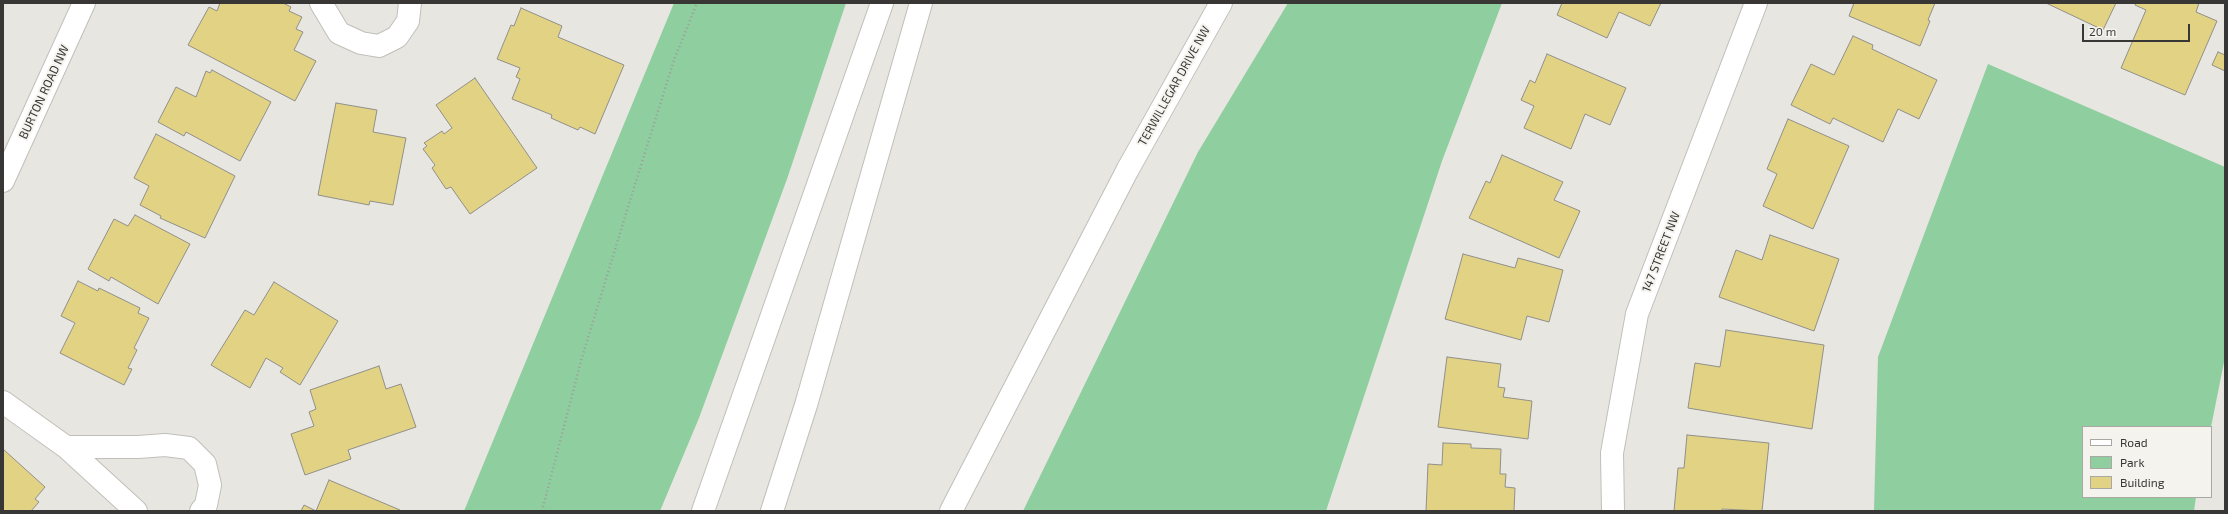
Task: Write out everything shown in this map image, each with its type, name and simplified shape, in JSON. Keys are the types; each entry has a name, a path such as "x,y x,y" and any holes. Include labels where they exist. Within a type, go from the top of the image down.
{"main road":[{"name":"BURTON ROAD NW","path":"3,181 84,3"},
{"path":"321,3 339,33 361,43 379,46 397,37 408,21 410,3"},
{"path":"703,511 882,3"},
{"path":"772,511 806,405 921,3"},
{"name":"TERWILLEGAR DRIVE NW","path":"951,511 1128,168 1221,3"},
{"name":"147 STREET NW","path":"1613,511 1612,454 1637,314 1756,3"},
{"path":"3,402 66,447 136,511"},
{"path":"66,447 138,447 165,445 189,448 205,464 210,485 206,505 201,511"}],"path":[{"path":"542,511 581,361 625,214 674,60 697,3"}],"green space":[{"path":"674,3 846,3 787,179 699,418 660,511 464,511"},
{"path":"1288,3 1502,3 1442,161 1326,511 1023,511 1198,152"},
{"path":"1988,64 2225,167 2225,357 2211,426 2082,426 2082,498 2196,498 2194,511 1874,511 1878,357"}],"building":[{"path":"220,3 283,3 291,7 289,11 302,17 296,29 303,32 294,50 316,61 295,101 188,45 209,7 217,11"},
{"path":"1562,3 1661,3 1650,26 1619,12 1607,38 1557,15"},
{"path":"1854,3 1935,3 1928,20 1930,21 1920,46 1849,16"},
{"path":"2046,3 2116,3 2103,30"},
{"path":"2136,3 2199,3 2196,12 2217,21 2185,95 2121,68 2146,10 2135,5"},
{"path":"521,8 562,26 558,37 624,65 595,134 580,127 578,130 551,118 552,115 512,99 520,79 516,77 520,68 497,59 511,25 514,26"},
{"path":"1853,36 1873,45 1872,49 1937,80 1919,119 1898,109 1883,142 1833,118 1830,124 1791,105 1811,64 1834,75"},
{"path":"2218,52 2225,55 2225,71 2212,65"},
{"path":"1547,54 1626,88 1610,125 1585,114 1571,149 1524,128 1534,106 1521,100 1530,80 1535,83"},
{"path":"212,70 271,102 240,161 186,132 184,136 158,122 176,87 196,97 206,71 210,73"},
{"path":"475,78 537,168 470,214 451,187 446,189 432,168 435,165 423,149 427,146 424,143 442,131 444,134 452,128 436,105"},
{"path":"336,103 377,110 373,132 406,138 393,205 370,201 369,205 318,195"},
{"path":"1788,119 1849,146 1813,229 1763,206 1777,174 1767,169"},
{"path":"156,134 235,176 205,238 160,218 161,216 140,205 149,186 134,178"},
{"path":"1502,155 1563,182 1554,200 1580,211 1559,258 1469,218 1486,181 1490,183"},
{"path":"135,215 190,244 158,304 111,277 109,281 88,269 114,219 128,226"},
{"path":"1770,235 1839,259 1814,331 1719,297 1736,250 1762,260"},
{"path":"1463,254 1515,268 1518,258 1563,270 1549,322 1527,316 1521,340 1445,319"},
{"path":"78,281 98,291 99,288 140,308 138,313 149,318 134,348 137,350 128,368 132,369 124,385 60,353 75,323 61,316"},
{"path":"274,282 338,321 300,385 280,372 283,368 266,358 250,388 211,365 245,310 254,315"},
{"path":"1726,330 1824,345 1812,429 1688,408 1695,363 1720,367"},
{"path":"1447,357 1501,364 1498,387 1505,388 1503,397 1532,401 1528,439 1438,427"},
{"path":"379,366 386,389 401,384 416,427 348,450 351,459 305,475 291,434 314,426 309,412 316,409 310,390"},
{"path":"1687,435 1769,443 1762,511 1722,509 1722,511 1674,511 1678,468 1684,468"},
{"path":"1443,443 1471,444 1471,448 1501,449 1500,474 1506,474 1505,487 1515,488 1514,511 1426,511 1428,464 1442,465"},
{"path":"3,449 45,487 35,499 39,502 31,511 3,511"},
{"path":"329,480 400,510 400,511 316,511"},
{"path":"304,505 316,511 301,511"}]}
